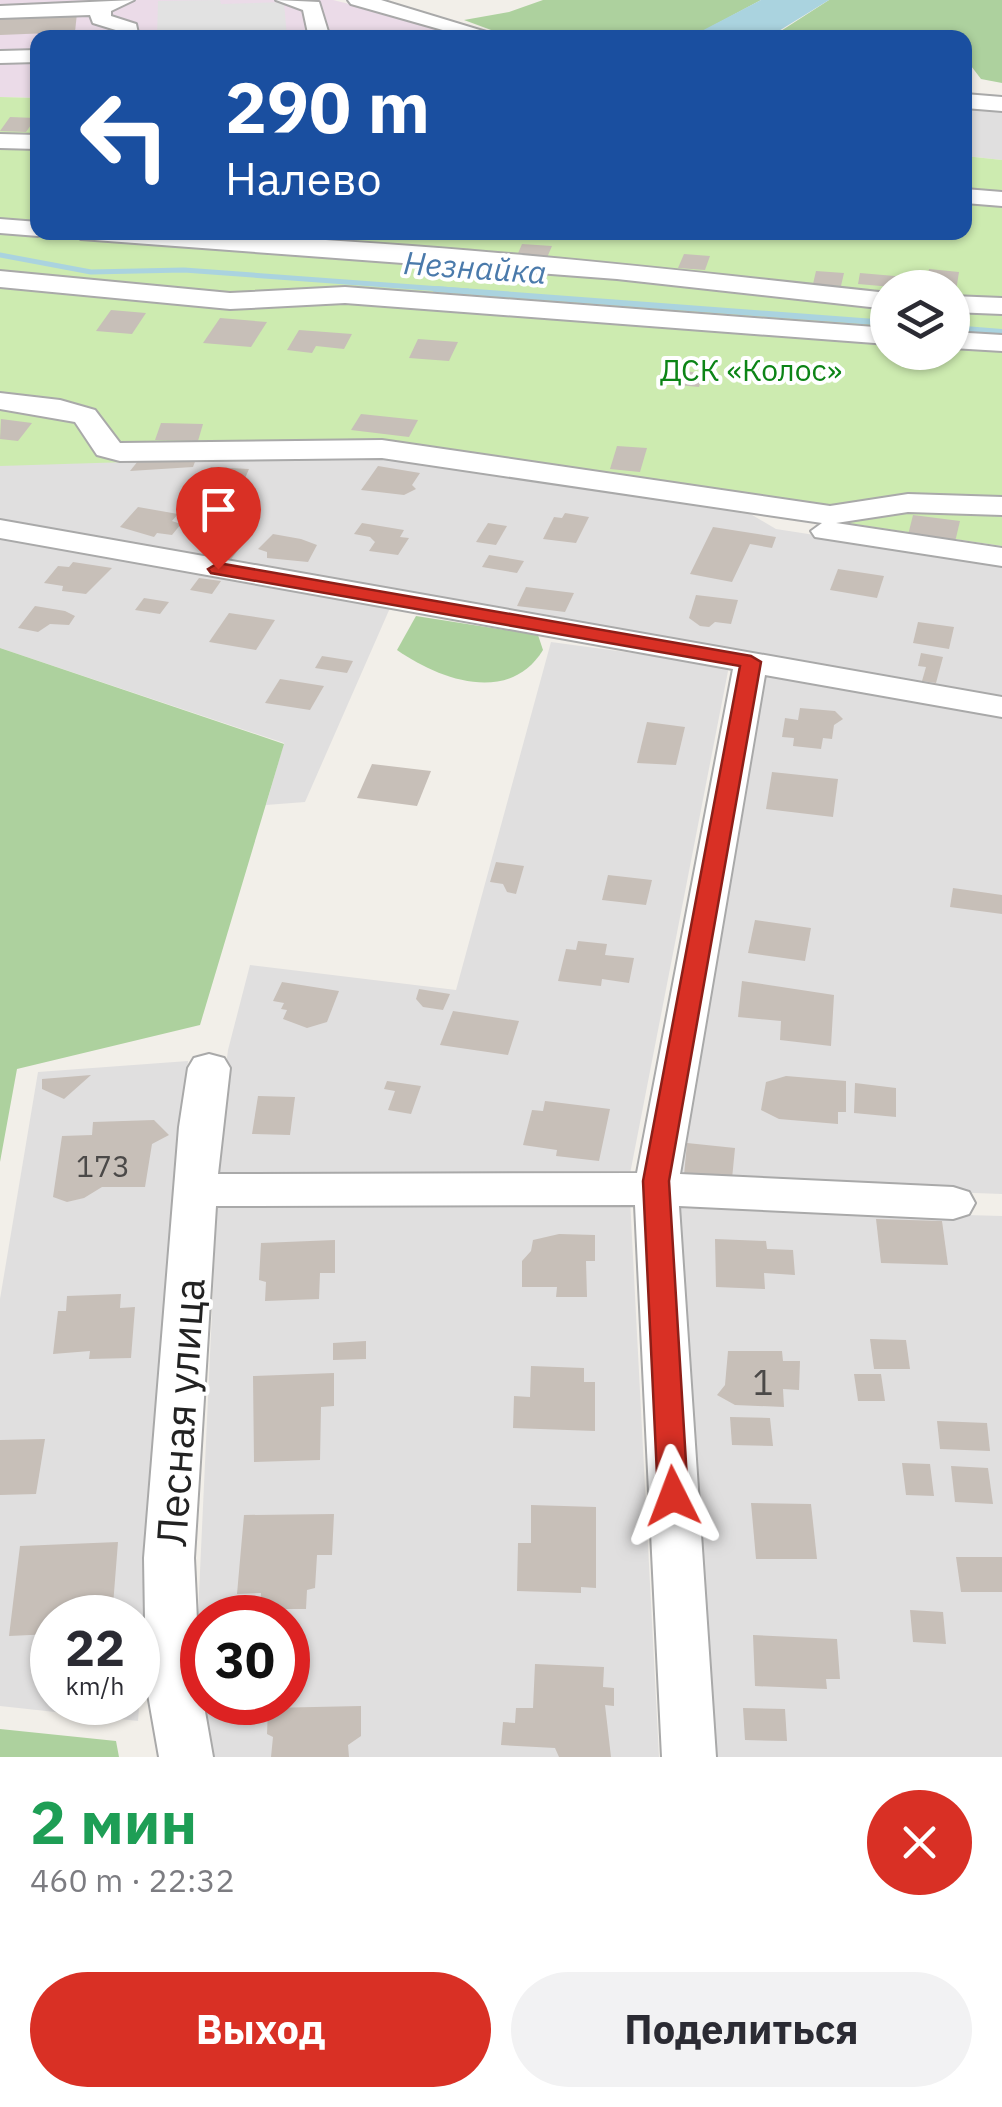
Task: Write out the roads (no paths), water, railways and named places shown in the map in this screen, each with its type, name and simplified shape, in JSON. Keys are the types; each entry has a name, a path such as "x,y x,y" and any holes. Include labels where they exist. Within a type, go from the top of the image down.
{"street":[{"path":"0,12 101,8 124,0"},
{"path":"286,0 312,6 318,30"},
{"path":"358,0 467,30"},
{"path":"101,8 100,19 130,30"},
{"path":"0,57 30,56"},
{"path":"972,102 1002,104"},
{"path":"0,140 30,142"},
{"path":"972,197 1002,199"},
{"path":"0,226 30,228"},
{"path":"192,240 617,271 870,299"},
{"path":"0,278 230,301 346,295 870,335"},
{"path":"970,305 1002,306"},
{"path":"970,341 1002,343"},
{"path":"0,401 85,416 107,449 120,452 382,449 830,515 908,503 1002,506"},
{"path":"0,529 1002,708"},
{"path":"826,531 1002,557"},
{"path":"688,1757 656,1189 751,662"},
{"name":"Лесная улица","path":"186,1757 173,1683 169,1558 195,1190 209,1068"},
{"path":"195,1190 656,1189 953,1203"}],"water":[{"path":"761,0 829,0 780,30 703,30"}],"waterway":[{"name":"Незнайка","path":"0,255 91,272 184,270 468,291"},
{"name":"Незнайка","path":"435,289 870,322"},
{"name":"Незнайка","path":"970,329 1002,332"}],"park label":[{"name":"ДСК «Колос»","path":"751,369"}]}
